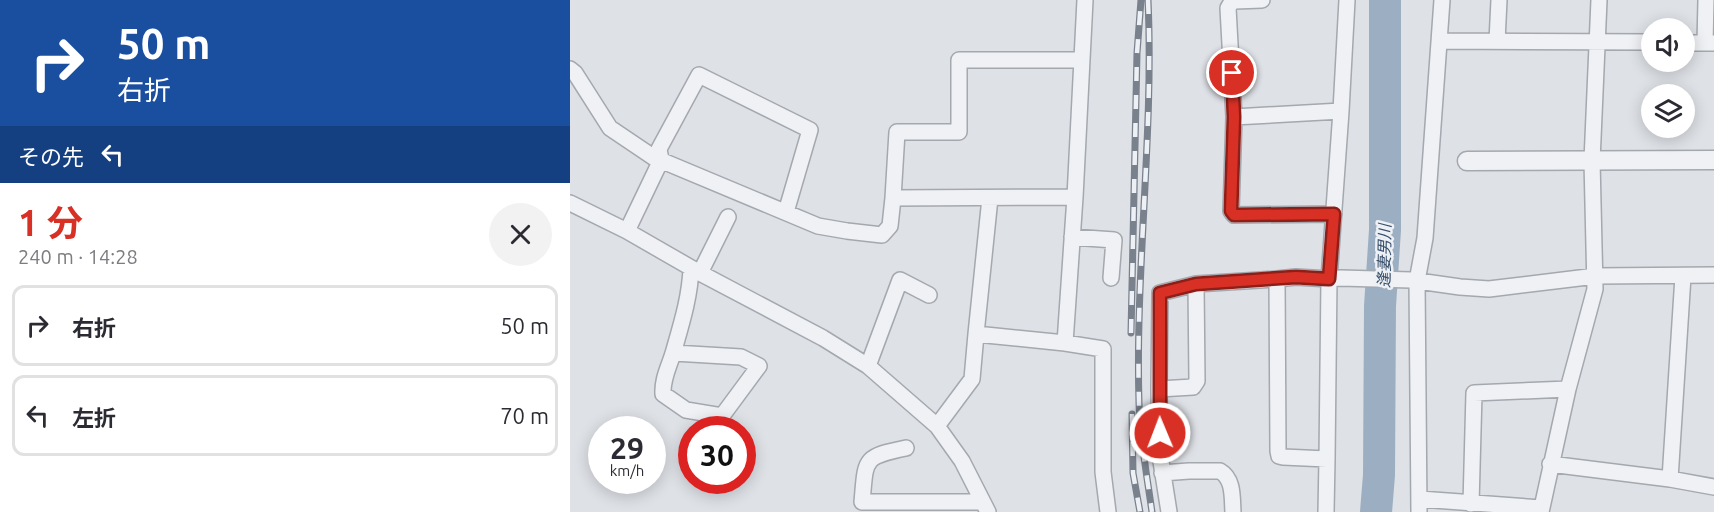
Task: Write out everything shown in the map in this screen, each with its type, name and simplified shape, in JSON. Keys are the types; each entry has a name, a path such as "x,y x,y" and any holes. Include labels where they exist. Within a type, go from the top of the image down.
{"street":[{"path":"1065,343 1085,0"},
{"path":"1262,0 1235,2 1231,3 1228,8 1234,117 1231,211 1234,215 1334,214"},
{"path":"1326,512 1335,279 1334,214 1347,0"},
{"path":"1442,0 1425,238 1414,280 1420,506 1471,504 1541,510 1568,389 1595,289 1592,161 1599,0"},
{"path":"1497,41 1499,0"},
{"path":"1706,0 1709,43"},
{"path":"1440,41 1641,42"},
{"path":"570,69 575,73 610,128 652,157 818,226 882,235 890,226 897,132 959,132 959,60 1082,60"},
{"path":"627,231 661,160 659,149 699,75 810,130 786,212"},
{"path":"1234,117 1341,111"},
{"path":"1467,161 1714,160"},
{"path":"892,198 1075,197"},
{"path":"938,426 972,379 990,198"},
{"path":"570,203 627,231 823,338 868,366 938,426 962,461 985,507 861,507 865,467 873,457 881,453 906,448"},
{"path":"674,352 741,357 759,366 722,416 686,410 663,394 662,384 674,352 695,270 728,217"},
{"path":"1072,237 1114,240 1111,278"},
{"path":"1169,512 1160,455 1160,293 1196,284 1296,277 1414,280 1489,289 1596,276 1714,275"},
{"path":"1670,479 1683,276"},
{"path":"1276,279 1278,451 1283,457 1327,459"},
{"path":"868,366 900,280 928,296"},
{"path":"1159,389 1193,387 1197,381 1196,284"},
{"path":"976,334 1103,349 1103,472 1108,512"},
{"path":"1471,504 1474,393 1568,389"},
{"path":"1550,464 1670,479 1714,487"},
{"path":"1162,473 1220,471 1229,479 1233,512"}],"waterway":[{"name":"逢妻男川","path":"1376,512 1379,475 1380,306 1385,230 1385,0"},
{"path":"1377,505 1389,512"}],"railway":[{"path":"1131,333 1137,53 1141,0"},
{"path":"1148,0 1149,101 1138,352 1141,430 1152,512"},
{"path":"1132,414 1133,473 1140,512"}],"route":[{"path":"1160,433 1160,293 1196,284 1296,277 1329,279 1334,214 1234,215 1231,211 1234,117 1232,73"}]}
